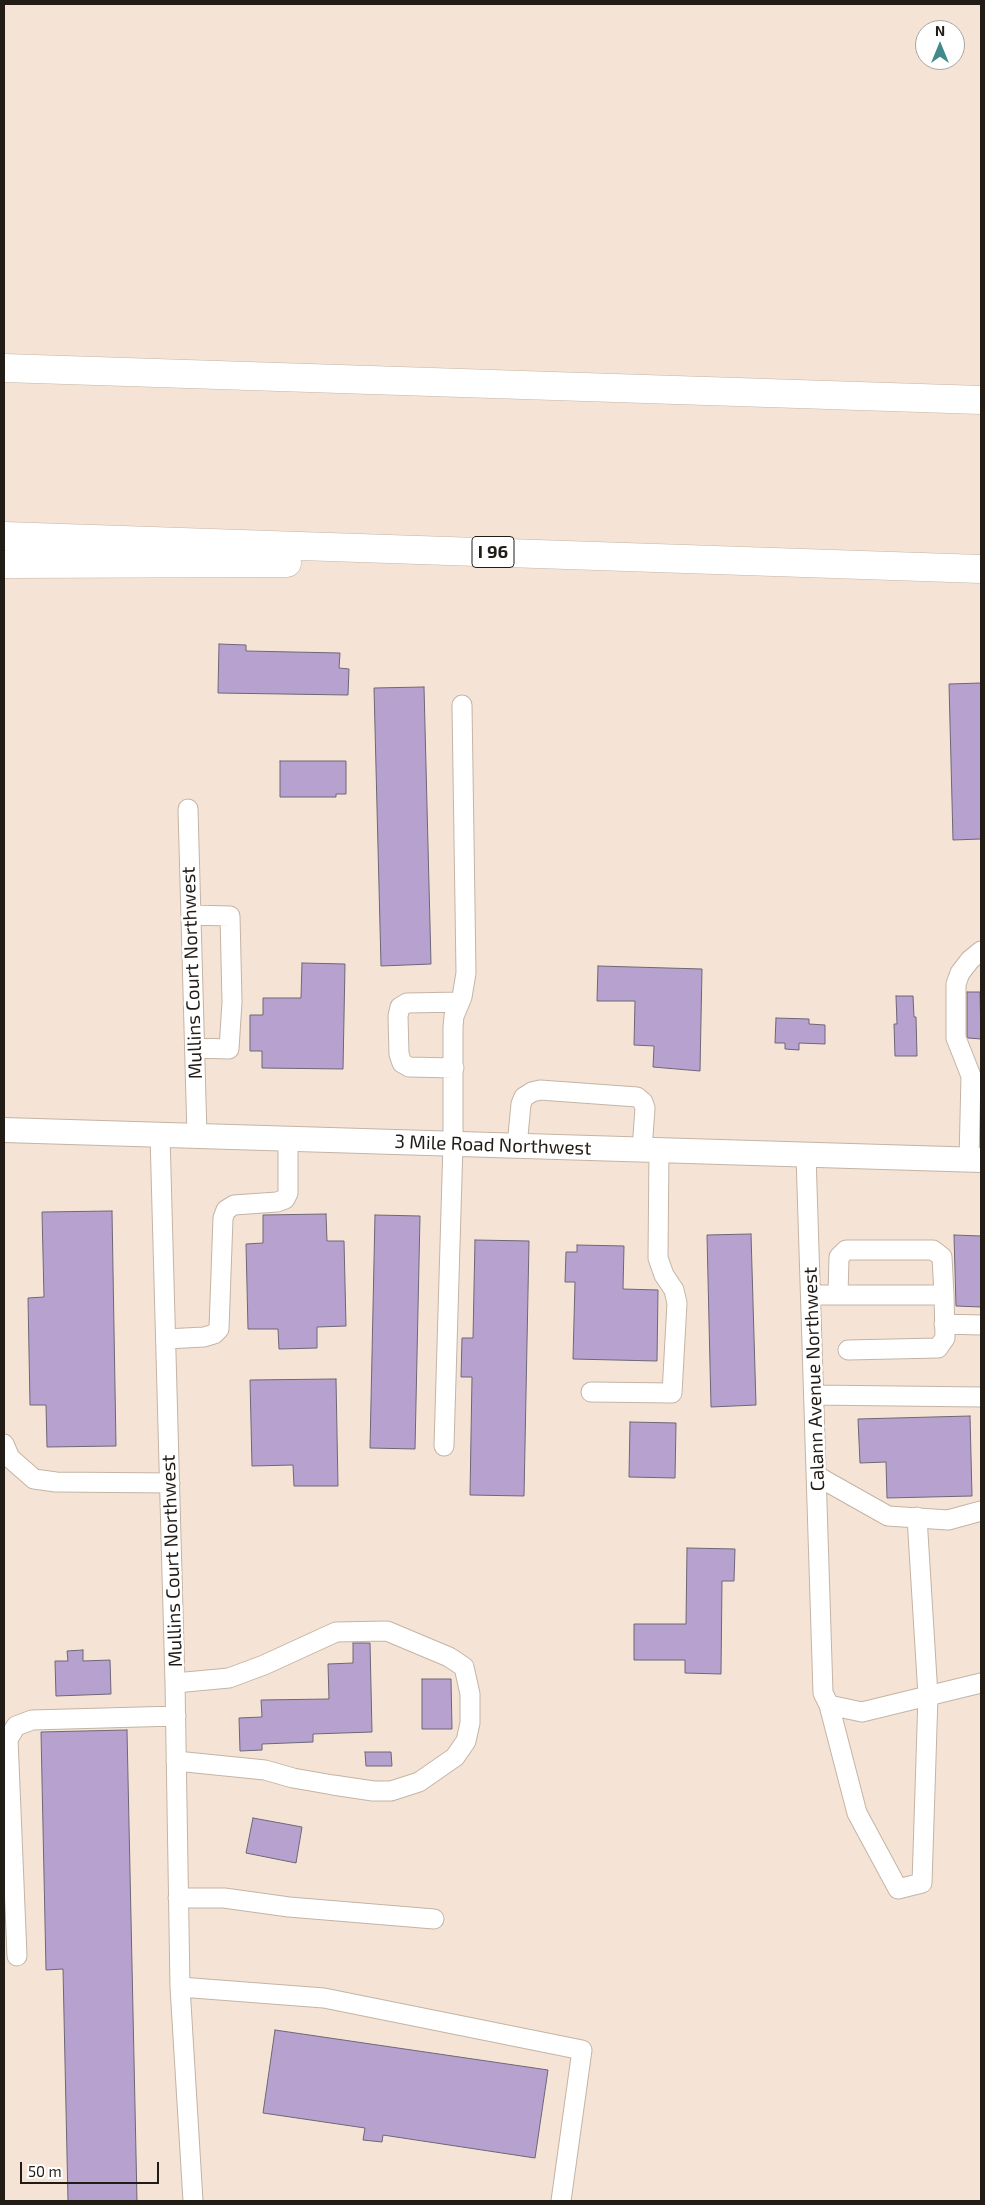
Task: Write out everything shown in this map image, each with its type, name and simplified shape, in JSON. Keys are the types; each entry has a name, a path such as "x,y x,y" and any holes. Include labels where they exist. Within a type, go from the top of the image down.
{"highway":[{"path":"4,350 318,378"},
{"path":"4,368 981,400"},
{"name":"I 96","path":"4,536 981,569"},
{"path":"4,564 754,562"}],"main road":[{"name":"3 Mile Road Northwest","path":"4,1130 975,1160"}],"street":[{"path":"444,1446 454,1016 460,1002 466,972 462,705"},
{"name":"Mullins Court Northwest","path":"188,809 197,1136"},
{"path":"191,915 230,916 232,1002 229,1049 195,1048"},
{"path":"975,1160 971,1076 956,1038 956,984 960,972 981,951"},
{"path":"454,1068 409,1068 402,1063 399,1054 398,1016 400,1007 407,1003 460,1002"},
{"path":"517,1146 521,1104 524,1097 532,1092 540,1090 637,1097 643,1102 645,1108 651,1150 658,1258 664,1275 674,1290 677,1303 672,1393 591,1392"},
{"name":"Mullins Court Northwest","path":"160,1135 176,1716 180,1987 192,2201"},
{"path":"166,1339 204,1337 214,1334 219,1329 223,1218 226,1210 234,1205 285,1200 288,1193 288,1139"},
{"name":"Calann Avenue Northwest","path":"806,1155 822,1604 823,1693 829,1705 857,1813 898,1889 922,1883 928,1696"},
{"path":"838,1295 838,1257 846,1250 933,1250 942,1257 945,1338 938,1348 848,1350"},
{"path":"811,1295 944,1295"},
{"path":"944,1324 981,1324"},
{"path":"814,1395 981,1398"},
{"path":"4,1444 10,1458 34,1479 56,1482 170,1482"},
{"path":"817,1476 888,1516 948,1520 981,1511"},
{"path":"917,1517 928,1696"},
{"path":"175,1683 229,1678 264,1665 336,1632 387,1631 449,1657 464,1667 470,1694 470,1723 466,1741 455,1757 419,1782 392,1791 373,1791 333,1785 293,1778 265,1770 176,1761"},
{"path":"829,1705 862,1712 981,1683"},
{"path":"16,1956 6,1739 16,1726 32,1720 176,1716"},
{"path":"178,1898 224,1898 289,1907 434,1919"},
{"path":"180,1987 324,1998 582,2050 560,2201"}],"building":[{"path":"219,644 246,645 246,651 340,653 339,668 349,669 348,695 218,693"},
{"path":"981,683 981,839 953,840 949,684"},
{"path":"424,687 431,964 381,966 374,688"},
{"path":"280,761 346,761 346,794 336,794 336,797 280,797"},
{"path":"302,963 345,964 343,1069 262,1068 262,1051 250,1051 250,1015 263,1015 263,998 301,998"},
{"path":"598,966 702,969 700,1071 653,1067 654,1046 634,1045 635,1001 597,1001"},
{"path":"967,992 980,992 981,1039 968,1038 967,1036"},
{"path":"896,996 913,996 914,1017 916,1017 917,1056 895,1056 894,1024 897,1024"},
{"path":"776,1018 809,1019 809,1024 825,1025 825,1044 799,1043 799,1050 785,1049 785,1043 775,1043"},
{"path":"112,1211 116,1446 47,1447 46,1405 30,1405 28,1298 44,1297 42,1212"},
{"path":"326,1214 327,1241 344,1241 346,1326 317,1327 317,1348 279,1349 278,1329 248,1329 246,1244 263,1243 263,1215"},
{"path":"375,1215 420,1216 415,1449 370,1448"},
{"path":"751,1234 756,1405 711,1407 707,1235"},
{"path":"954,1235 981,1236 981,1307 956,1306"},
{"path":"475,1240 529,1241 524,1496 470,1495 472,1377 461,1377 462,1338 473,1338"},
{"path":"577,1245 624,1246 623,1289 658,1290 657,1361 573,1359 575,1282 565,1282 566,1252 577,1252"},
{"path":"336,1379 338,1486 294,1486 293,1465 252,1466 250,1380"},
{"path":"970,1416 972,1496 887,1498 886,1462 860,1463 858,1419"},
{"path":"630,1422 676,1423 675,1478 629,1477"},
{"path":"687,1548 735,1549 734,1581 722,1581 721,1674 685,1673 685,1660 634,1660 634,1624 686,1624"},
{"path":"353,1643 370,1643 372,1732 313,1734 313,1742 262,1744 262,1750 240,1751 239,1718 262,1717 261,1700 329,1699 328,1664 353,1663"},
{"path":"83,1650 83,1661 110,1660 111,1694 56,1696 55,1661 68,1661 67,1651"},
{"path":"422,1679 451,1679 452,1729 422,1729"},
{"path":"127,1730 137,2201 68,2201 63,1969 46,1970 41,1732"},
{"path":"365,1752 391,1752 392,1766 366,1766"},
{"path":"253,1818 302,1827 296,1863 246,1853"},
{"path":"275,2030 548,2070 535,2158 383,2135 382,2142 363,2140 365,2128 263,2113"}]}
